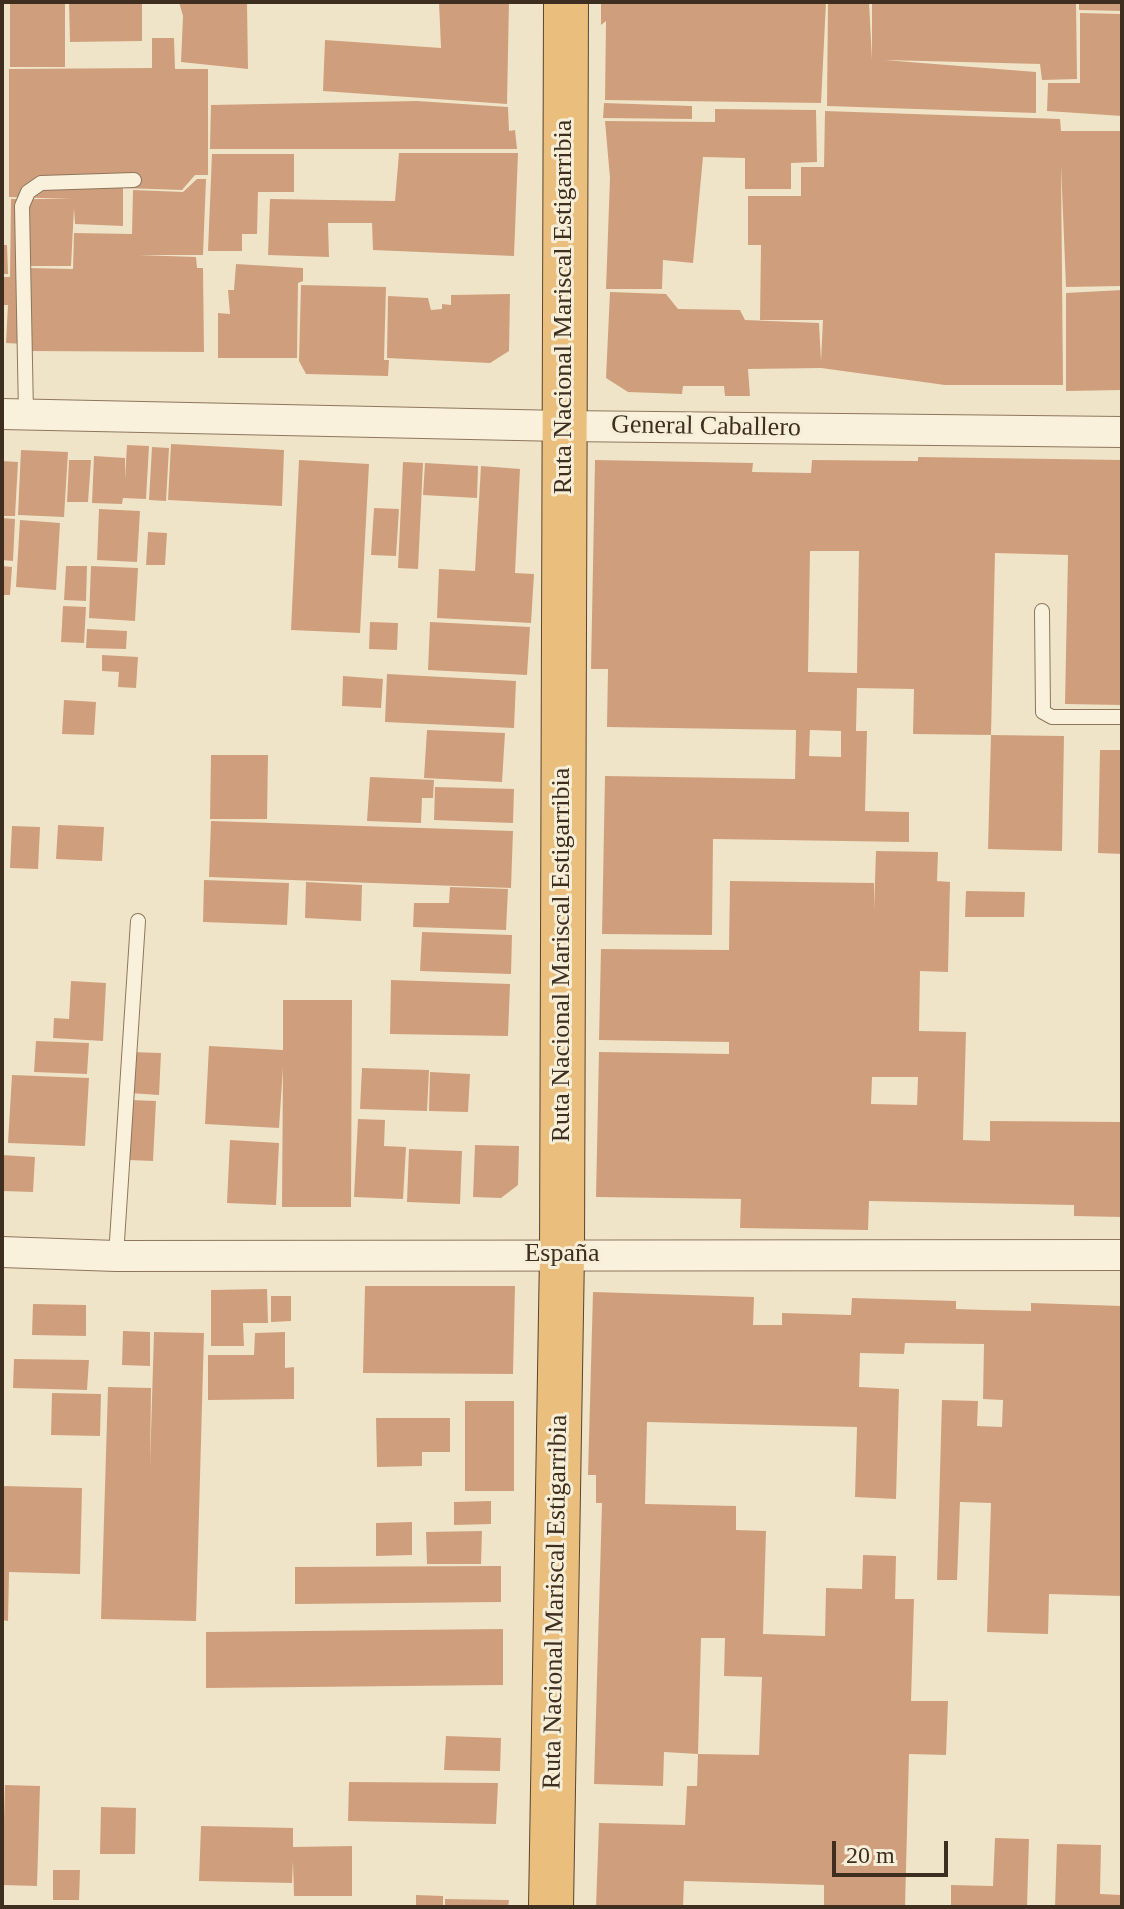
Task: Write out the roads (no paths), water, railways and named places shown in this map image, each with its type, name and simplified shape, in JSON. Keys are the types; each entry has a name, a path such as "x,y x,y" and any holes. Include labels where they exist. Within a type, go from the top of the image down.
{"highway":[{"name":"Ruta Nacional Mariscal Estigarribia","path":"551,1907 562,1254 566,2"}],"street":[{"name":"General Caballero","path":"14,414 563,426 1122,432"},
{"name":"España","path":"2,1252 116,1256 1122,1255"}],"lane":[{"path":"14,414 22,206 28,192 41,183 134,180"},
{"path":"1042,611 1043,712 1052,717 1122,717"},
{"path":"116,1256 138,921"}]}
